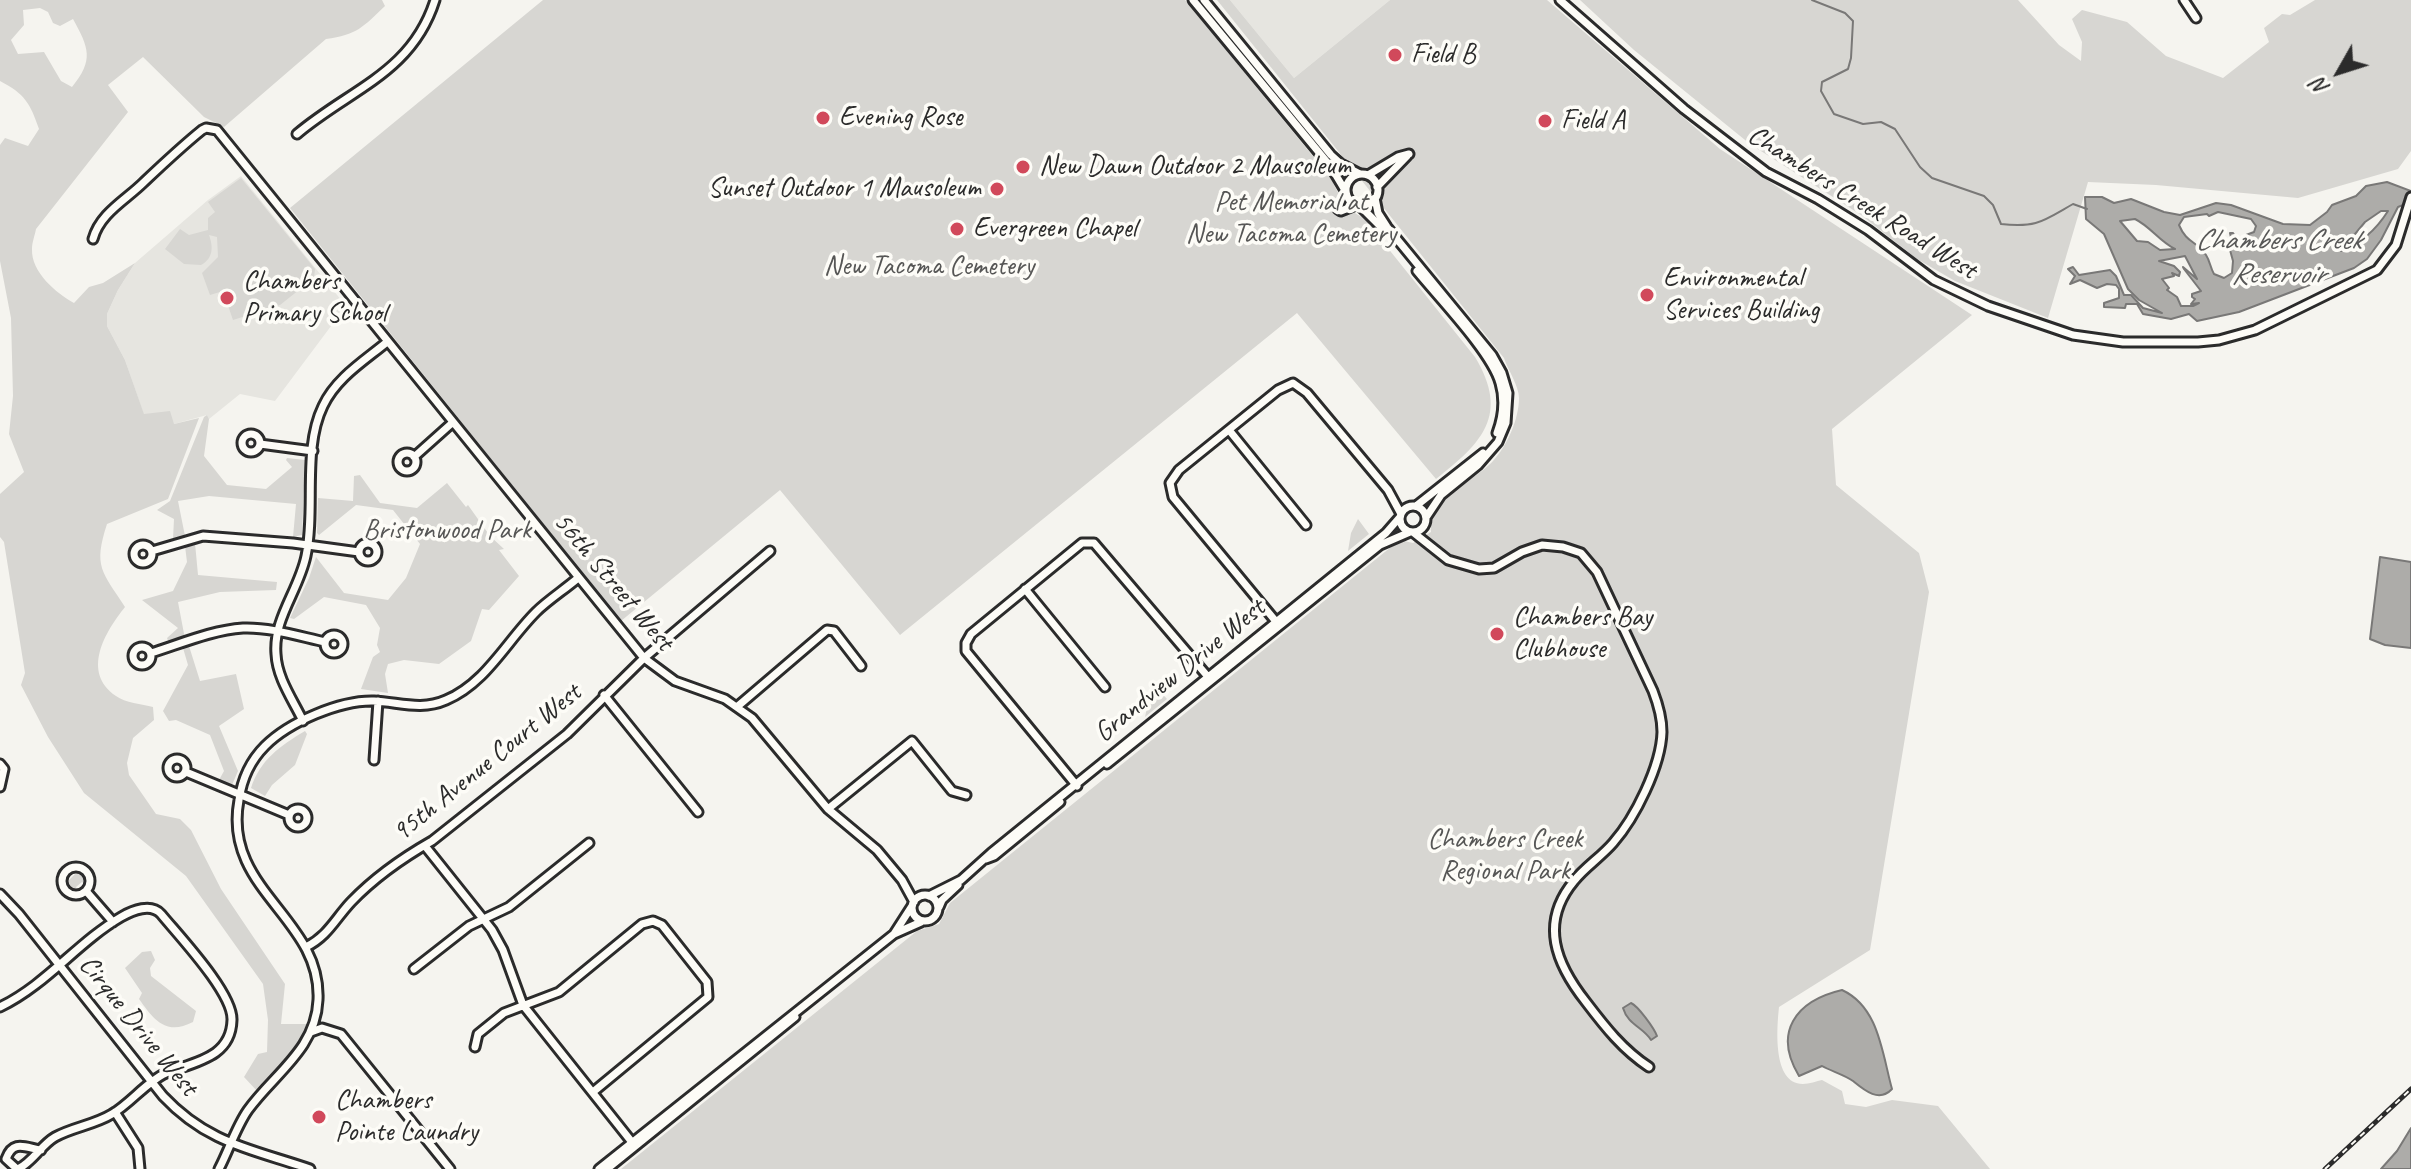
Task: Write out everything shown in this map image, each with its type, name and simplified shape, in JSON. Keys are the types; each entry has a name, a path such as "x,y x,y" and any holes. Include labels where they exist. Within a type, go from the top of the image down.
{"street":[{"path":"297,134 334,105 390,70 422,31 435,0"},
{"path":"1193,0 1331,167 1346,193 1373,217 1482,351 1497,375 1506,403 1498,431 1486,450 1400,515"},
{"path":"1204,0 1331,155 1341,164 1364,175 1377,187"},
{"name":"Chambers Creek Road West","path":"1560,0 1684,109 1766,172 1868,230 1934,280 1988,306 2073,335 2123,342 2198,342 2255,330 2377,270 2396,245 2411,197"},
{"path":"2184,0 2196,18"},
{"name":"56th Street West","path":"93,239 104,217 202,130 212,128 220,133 644,658 675,681 738,706 759,726 828,809 864,837 902,880 913,904"},
{"path":"1375,198 1371,203 1341,211 1338,209 1350,179 1409,154 1377,187 1375,198 1378,213 1498,364 1506,382 1506,423 1490,453 1441,495 1422,529 1412,532"},
{"path":"303,721 277,665 277,632 301,576 309,544 317,423 328,395 343,378 387,342"},
{"path":"1277,624 1177,503 1170,483 1179,470 1278,390 1293,383 1307,393 1388,490 1402,526 1448,560 1479,569 1494,568 1542,545 1581,553 1597,572 1653,691 1659,706 1662,733 1651,775 1622,831 1574,881 1560,902 1555,932 1558,959 1569,980 1616,1041 1649,1067"},
{"path":"414,457 452,423"},
{"path":"1229,430 1306,525"},
{"path":"260,444 313,451"},
{"path":"1388,490 1422,509 1435,549"},
{"name":"Grandview Drive West","path":"939,907 961,880 991,853 1277,624 1386,533 1400,515"},
{"name":"Grandview Drive West","path":"1277,624 1380,545 1412,532"},
{"path":"152,551 203,536 309,544 359,552"},
{"path":"1076,786 970,659 965,647 971,634 1082,543 1098,545 1209,679"},
{"name":"95th Avenue Court West","path":"306,947 331,929 358,896 567,734 644,658 770,551"},
{"path":"219,1169 246,1113 299,1053 311,1032 317,1009 318,985 306,947 247,866 237,830 240,793 247,771 276,736 344,704 378,701 426,706 457,695 494,662 536,612 578,578"},
{"path":"1025,589 1105,687"},
{"path":"151,653 234,629 251,628 325,642"},
{"path":"738,706 827,630 834,631 861,666"},
{"path":"604,695 698,812"},
{"path":"374,760 378,701"},
{"path":"828,809 912,741 952,791 966,795"},
{"path":"0,764 4,769 0,787"},
{"path":"186,772 289,815"},
{"path":"414,969 469,926 509,907 589,843"},
{"path":"425,846 485,919 503,950 523,1005 634,1144"},
{"path":"74,866 86,870 91,879 86,891 72,895 64,889 62,880 66,871 74,866"},
{"name":"56th Street West","path":"902,880 928,896"},
{"name":"Grandview Drive West","path":"928,896 961,880"},
{"path":"86,891 113,922"},
{"name":"Cirque Drive West","path":"0,894 153,1082 190,1121 232,1145 310,1169"},
{"path":"607,1169 844,971 894,934 935,918 939,907 935,899 920,896 894,934"},
{"path":"913,904 915,917 923,921"},
{"path":"0,1007 23,994 113,922 128,913 154,908 225,994 232,1012 231,1030 223,1046 212,1056 164,1074 115,1112 53,1138 41,1150 17,1169 6,1159 12,1149 22,1145 41,1150"},
{"path":"475,1047 478,1034 504,1013 559,992 642,924 657,922 707,982 710,991 705,1001 593,1092"},
{"path":"311,1032 329,1029 341,1034 450,1169"},
{"path":"115,1112 138,1148 140,1169"},
{"path":"599,1169 634,1144"}],"shaded area":[{"path":"1230,0 1390,0 1294,78"},
{"name":"Chambers Primary School","path":"241,176 346,306 275,401 240,394 209,419 207,415 174,424 144,415 125,360 107,326 107,314 135,263"}],"green space":[{"path":"0,0 382,0 385,6 359,29 326,39 224,127 204,117 143,57 108,85 128,112 36,229 32,246 40,274 74,303 89,287 103,283 135,263 107,314 107,326 125,360 144,414 170,411 174,424 199,418 168,499 107,524 100,560 125,607 104,640 98,664 106,686 116,696 153,707 154,720 133,738 127,763 129,775 156,814 180,819 191,830 221,889 285,984 281,1024 309,1024 301,1040 258,1092 244,1077 258,1054 267,1052 268,1020 263,984 186,876 84,793 48,737 21,685 25,673 4,542 0,537 0,494 24,472 9,434 13,396 11,318 0,261 0,145 5,138 28,146 39,129 26,100 0,81","holes":["40,8 48,12 53,23 60,26 73,19 86,46 84,69 72,87 61,81 44,52 18,54 11,40 24,25 23,10"]},
{"name":"New Tacoma Cemetery","path":"543,0 1185,0 1330,177 1347,206 1363,217 1475,357 1490,395 1486,426 1466,453 1436,479 1297,313 900,635 780,490 621,621 290,208"},
{"name":"Chambers Creek Regional Park","path":"1217,0 1230,0 1294,78 1390,0 1547,0 1720,149 1972,315 1832,429 1836,485 1919,553 1929,592 1870,950 1779,1007 1778,1040 1781,1065 1793,1082 1803,1084 1822,1080 1842,1091 1845,1104 1866,1107 1892,1100 1938,1106 1990,1169 621,1169 917,931 939,924 950,903 1391,547 1404,541 1413,543 1431,532 1432,519 1444,499 1493,461 1507,440 1517,415 1519,393 1504,358"},
{"path":"1580,0 2018,0 2059,45 2081,61 2082,42 2072,19 2082,10 2127,22 2166,56 2223,78 2269,42 2264,28 2282,14 2290,15 2315,0 2411,0 2411,151 2398,169 2298,198 2088,182 2048,318 1955,281 1917,259 1861,215 1750,144 1634,50"},
{"path":"241,178 315,269 314,278 280,305 233,320 223,291 210,295 202,273 218,257 217,237 209,235 211,252 201,265 184,264 165,249 180,229 189,235 208,230 208,218 215,212 208,202"},
{"name":"Bristonwood Park","path":"207,415 204,456 227,485 266,489 292,467 287,458 305,460 302,535 293,537 296,504 209,496 178,501 185,536 173,539 174,519 157,510 170,501"},
{"path":"360,475 380,503 417,508 447,483 504,549 499,550 519,576 489,610 482,609 471,641 439,664 404,660 388,664 385,674 388,693 361,689 373,657 380,652 377,645 380,628 366,605 324,597 294,619 290,618 316,557 344,593 388,600 406,578 420,544 393,510 356,505 319,535 317,533 318,498 353,501 354,476"},
{"path":"1358,519 1369,534 1348,551 1351,533"},
{"path":"195,543 198,575 277,582 276,590 220,592 178,602 185,639 169,643 167,638 178,628 142,600 173,591 187,562 185,546"},
{"path":"189,646 200,681 236,674 244,709 219,726 238,771 232,785 219,780 224,771 210,735 176,720 169,721 163,711 188,665 183,648"},
{"path":"1156,687 1167,699 1145,717 1150,694"},
{"path":"305,731 307,734 295,765 272,785 265,796 251,788 260,769 272,755"},
{"path":"76,868 88,878 87,885 82,882 76,887 78,892 65,884 65,878 69,880 76,873"},
{"path":"151,951 155,960 150,968 151,976 196,1011 193,1022 175,1027 162,1024 139,999 142,993 125,968 142,952"}],"water":[{"name":"Chambers Creek Reservoir","path":"2387,182 2411,191 2411,202 2398,207 2367,259 2354,268 2239,312 2197,321 2189,314 2171,319 2143,314 2137,304 2126,304 2125,308 2104,307 2104,303 2119,298 2116,285 2097,288 2080,280 2070,284 2075,276 2068,269 2073,267 2079,275 2110,270 2124,295 2131,295 2143,308 2162,313 2139,300 2128,289 2104,234 2086,219 2085,197 2102,197 2114,203 2131,199 2180,215 2216,203 2231,205 2283,224 2310,225 2332,205 2356,196 2366,186","holes":["2381,211 2388,211 2368,235 2341,251 2365,222","2218,212 2251,219 2256,226 2254,232 2246,235 2248,240 2237,240 2230,233 2232,242 2216,242 2230,250 2233,261 2232,273 2224,278 2214,274 2206,255 2185,236 2179,225 2184,217 2209,216","2135,219 2175,249 2160,250 2148,242 2137,241 2120,221","2185,256 2197,279 2183,267 2201,291 2192,294 2195,299 2191,304 2199,303 2181,306 2162,279 2174,276 2172,273 2179,276 2180,272 2174,266 2159,261"]},
{"path":"2380,557 2411,562 2411,648 2385,645 2370,639"},
{"path":"1842,990 1864,1008 1877,1032 1892,1089 1887,1093 1872,1094 1822,1066 1799,1076 1791,1060 1788,1046 1793,1021 1812,1002"},
{"path":"1631,1003 1655,1032 1657,1036 1651,1040 1625,1014 1623,1008"},
{"path":"2411,1128 2411,1169 2381,1169 2397,1151"}],"waterway":[{"path":"1812,0 1845,13 1853,21 1848,69 1822,82 1821,91 1834,114 1863,124 1881,122 1895,129 1920,167 1932,178 1984,196 1993,205 2001,224 2039,222 2073,204 2087,209"}],"railway":[{"path":"2325,1169 2411,1089"}],"place":[{"name":"Field B","path":"1395,55"},
{"name":"Evening Rose","path":"823,118"},
{"name":"Field A","path":"1545,121"},
{"name":"New Dawn Outdoor 2 Mausoleum","path":"1023,167"},
{"name":"Sunset Outdoor 1 Mausoleum","path":"997,189"},
{"name":"Evergreen Chapel","path":"957,229"},
{"name":"Environmental Services Building","path":"1647,295"},
{"name":"Chambers Primary School","path":"227,298"},
{"name":"Chambers Bay Clubhouse","path":"1497,634"},
{"name":"Chambers Pointe Laundry","path":"319,1117"}],"park label":[{"name":"Pet Memorial at New Tacoma Cemetery","path":"1291,219"}]}
